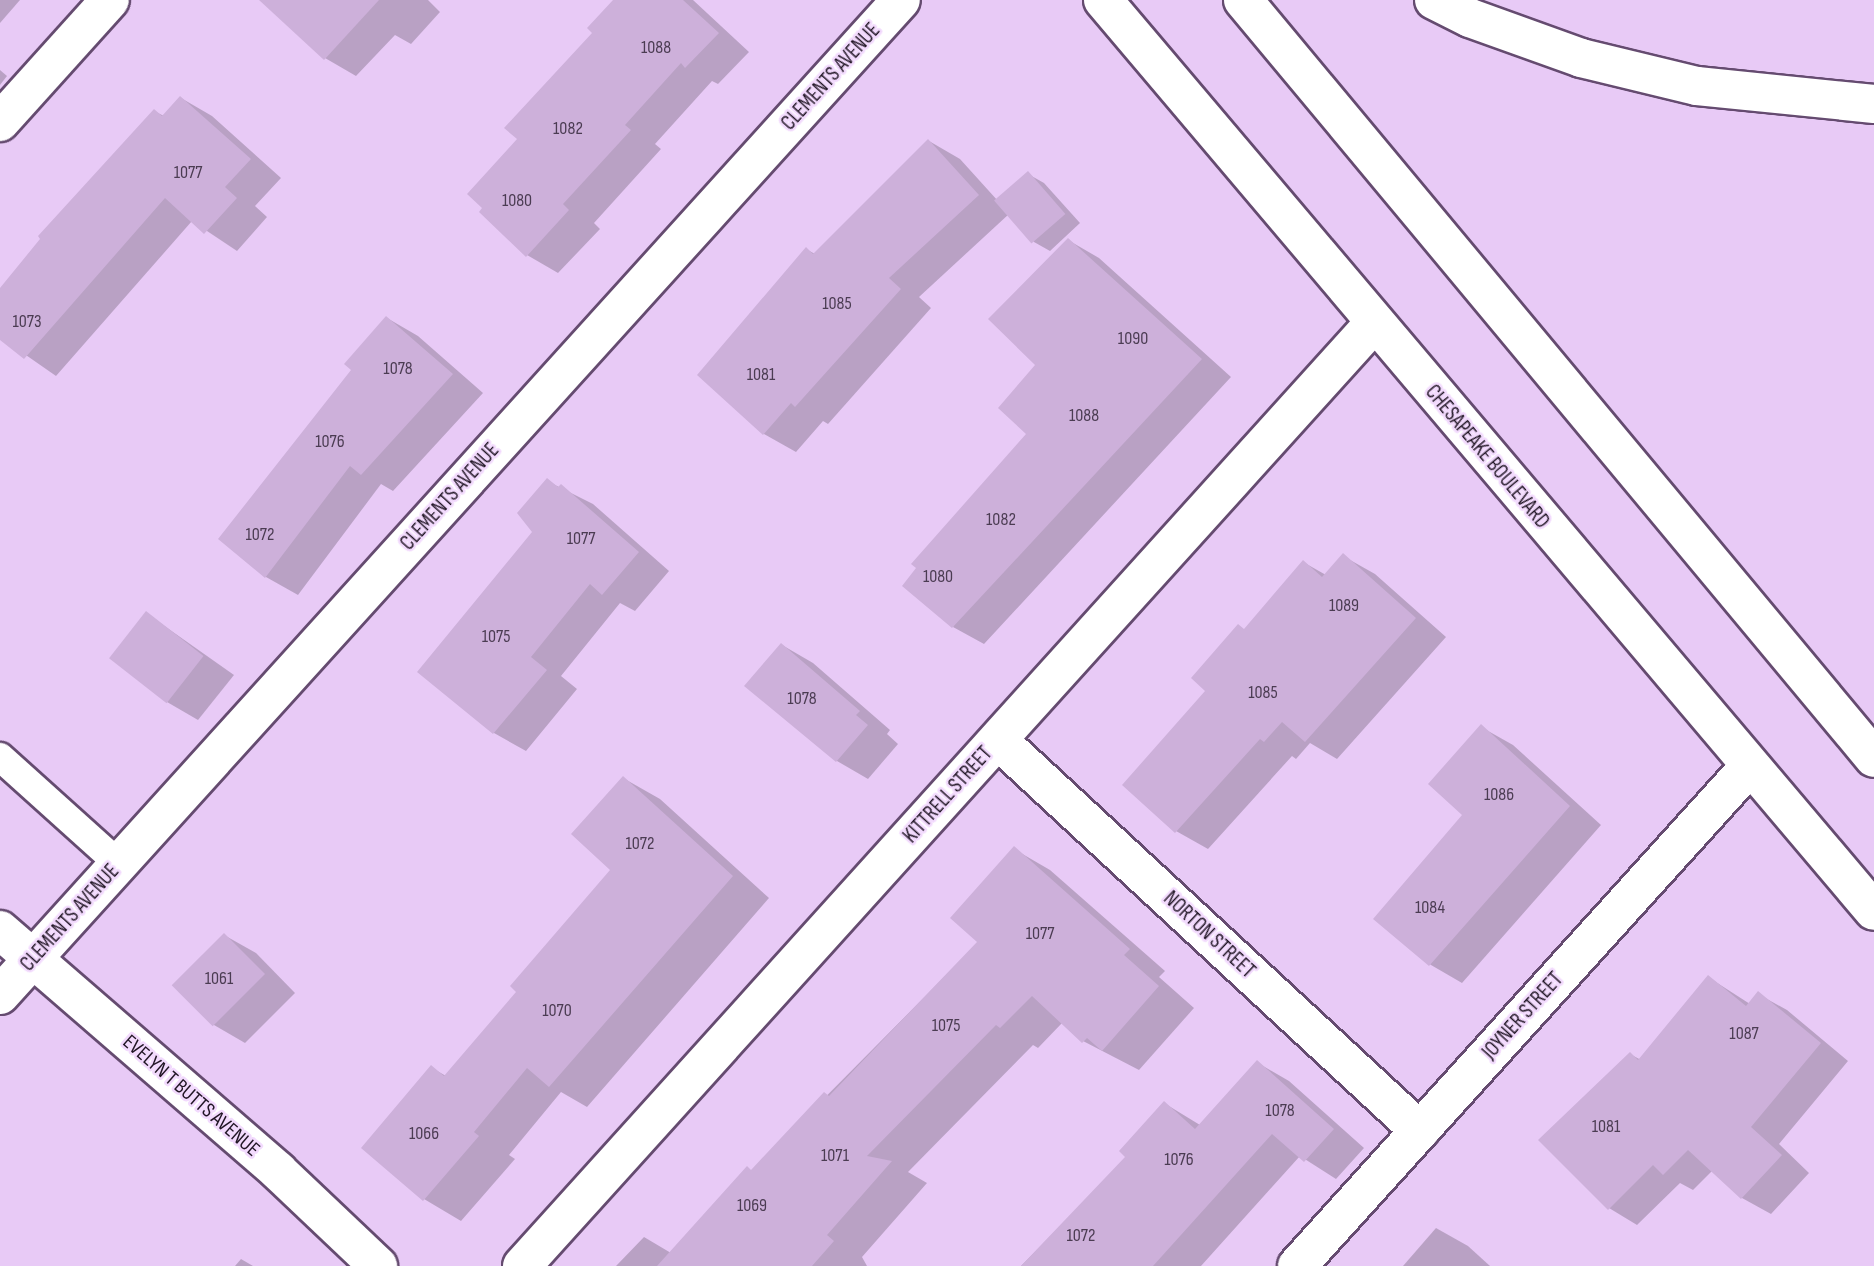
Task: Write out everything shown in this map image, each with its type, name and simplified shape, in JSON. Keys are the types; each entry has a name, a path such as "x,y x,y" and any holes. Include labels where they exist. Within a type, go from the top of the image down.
{"main road":[{"path":"0,122 110,0"},
{"name":"CLEMENTS AVENUE","path":"0,995 901,0"},
{"name":"CHESAPEAKE BOULEVARD","path":"1104,0 1749,767 1874,911"},
{"path":"1243,0 1874,758"},
{"path":"1434,0 1581,58 1697,86 1874,104"},
{"name":"KITTRELL STREET","path":"522,1266 1374,323"},
{"name":"NORTON STREET","path":"998,740 1420,1131"},
{"name":"JOYNER STREET","path":"1297,1266 1749,767"},
{"name":"EVELYN T BUTTS AVENUE","path":"0,930 278,1171 378,1266"}],"lane":[{"path":"0,757 119,864"}],"building":[{"path":"259,0 379,0 324,60"},
{"path":"613,0 683,0 719,33 685,68 681,63 625,125 631,130 563,204 569,210 526,257 479,212 482,208 467,194 517,139 504,128 592,33 587,28"},
{"path":"180,96 251,159 225,187 237,198 204,234 165,198 24,359 0,340 0,288 40,239 38,236 154,109 162,116"},
{"path":"928,139 979,195 889,278 901,289 795,407 791,403 763,435 697,375 806,247 813,254"},
{"path":"1028,171 1065,214 1031,244 994,201"},
{"path":"1068,238 1202,359 952,628 902,586 916,568 911,564 1026,434 998,408 1035,365 988,319"},
{"path":"386,316 453,374 361,475 350,466 265,578 218,539 351,370 344,364"},
{"path":"547,478 558,487 561,484 639,552 602,595 590,584 531,657 547,670 493,734 417,672 532,532 517,513"},
{"path":"1343,553 1416,618 1305,742 1282,722 1264,742 1260,739 1175,833 1122,785 1205,691 1191,678 1238,624 1244,629 1303,560 1322,577"},
{"path":"146,611 204,656 167,703 109,658"},
{"path":"781,643 860,711 856,715 868,725 836,762 744,686"},
{"path":"1481,724 1570,806 1429,966 1373,919 1462,815 1428,784"},
{"path":"623,776 733,876 549,1087 527,1068 474,1132 479,1136 423,1201 361,1148 431,1065 444,1076 516,992 510,986 610,870 571,834"},
{"path":"1014,846 1130,949 1124,955 1159,986 1102,1051 1087,1038 1082,1043 1032,996 1000,1028 996,1025 867,1156 892,1161 827,1235 834,1241 812,1266 657,1266 747,1166 751,1170 824,1092 829,1096 977,942 950,918"},
{"path":"224,933 265,974 213,1026 172,985"},
{"path":"1708,975 1746,1006 1758,991 1821,1043 1751,1127 1782,1155 1741,1199 1688,1150 1663,1175 1653,1165 1608,1210 1538,1140 1630,1052 1638,1060"},
{"path":"1257,1060 1334,1129 1304,1162 1272,1134 1153,1266 1021,1266 1125,1157 1119,1151 1164,1101 1195,1129"}]}
